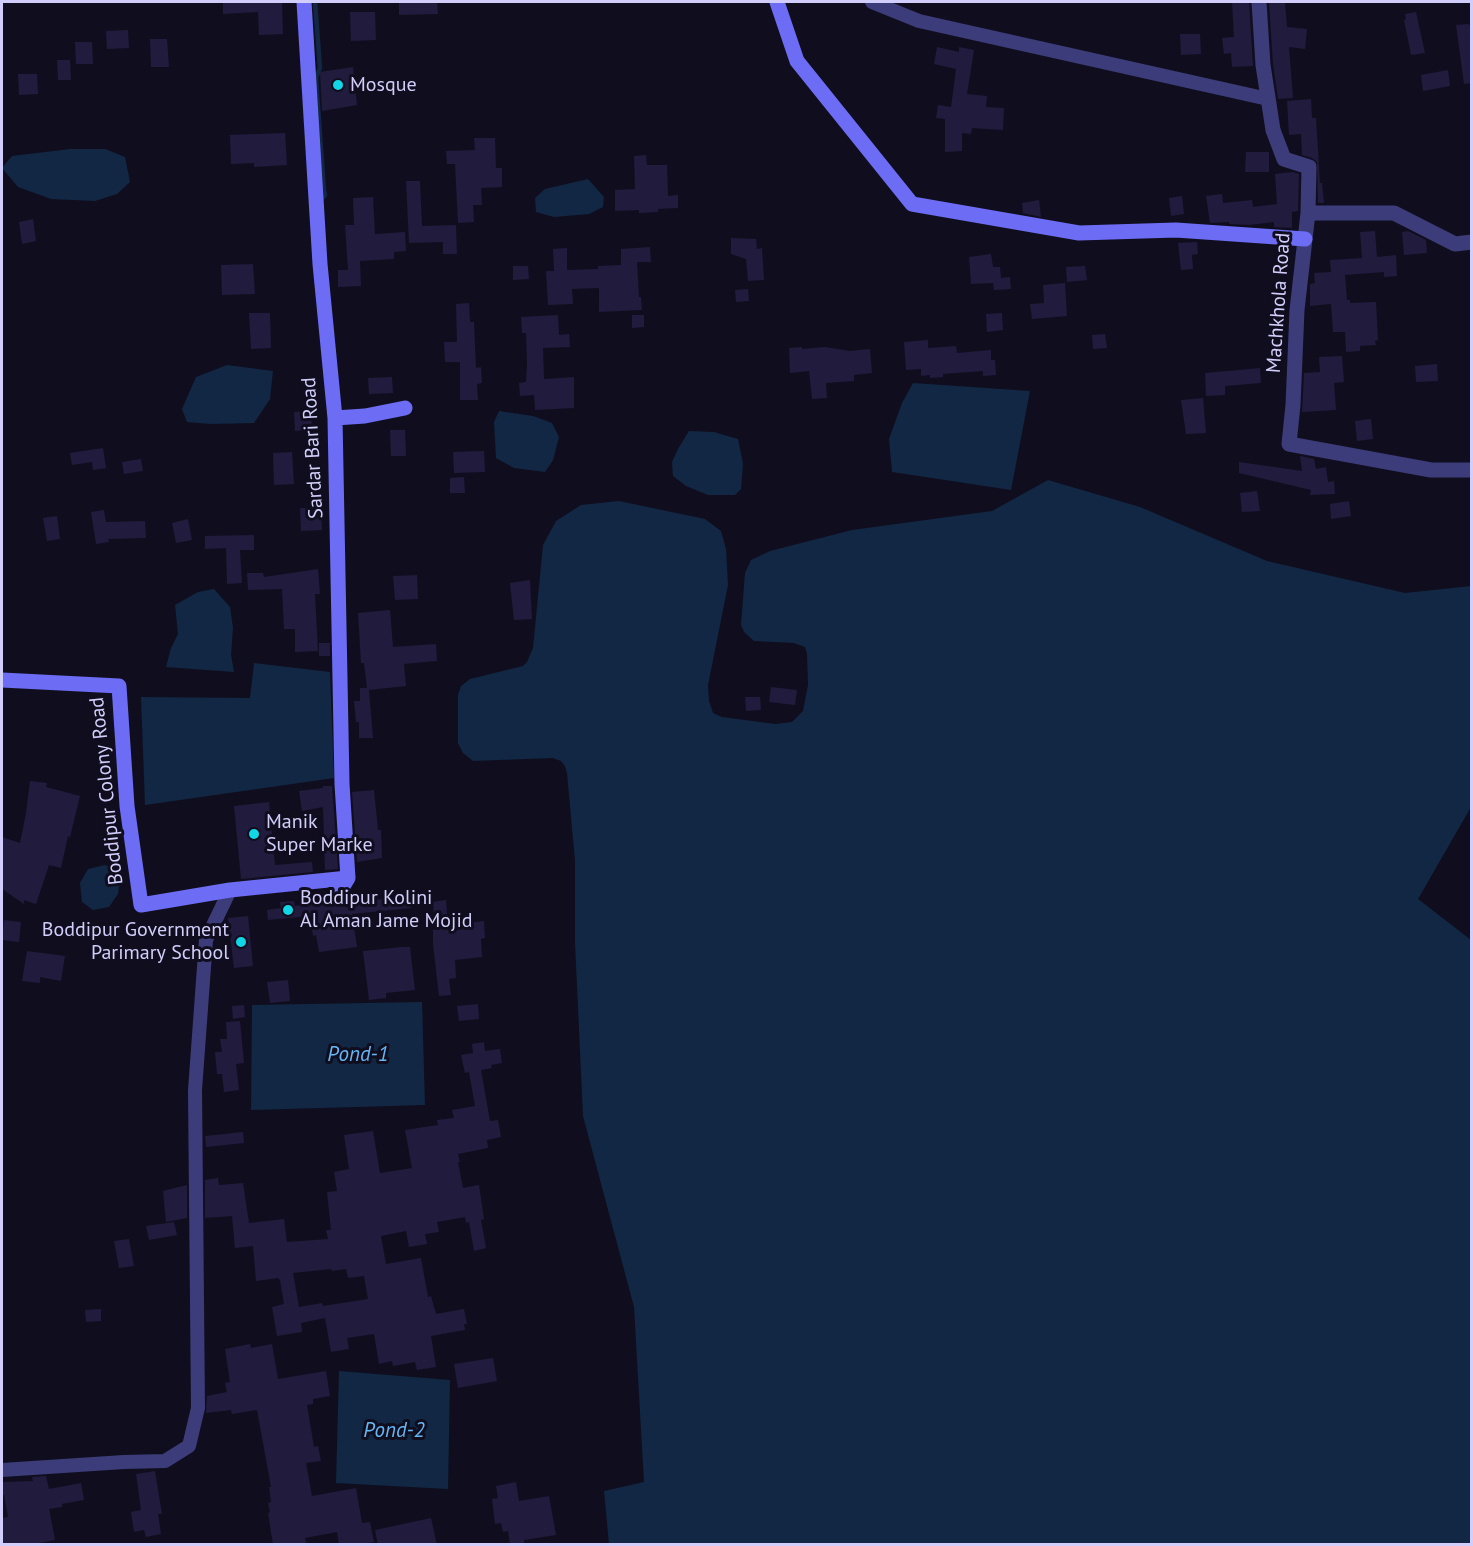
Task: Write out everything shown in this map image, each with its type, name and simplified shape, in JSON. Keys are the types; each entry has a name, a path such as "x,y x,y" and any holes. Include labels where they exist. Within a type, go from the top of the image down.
{"main road":[{"name":"Sardar Bari Road","path":"304,2 320,264 335,418 344,885"},
{"path":"777,2 797,61 912,204 1079,233 1176,231 1305,239"},
{"path":"335,418 365,417 405,408"},
{"name":"Boddipur Colony Road","path":"2,680 119,686 127,806 141,905 230,890 344,885"}],"street":[{"path":"872,2 919,21 1268,99"},
{"name":"Machkhola Road","path":"1259,2 1263,65 1273,130 1284,159 1309,168 1308,213 1297,310 1289,444 1431,470 1472,470"},
{"path":"1308,213 1394,213 1455,244 1472,242"},
{"path":"2,1470 165,1461 189,1446 198,1408 195,1089 206,940 230,890"}],"water":[{"path":"70,149 105,149 125,157 130,182 117,194 95,201 51,199 18,187 2,168 12,156"},
{"path":"588,179 604,197 603,207 589,214 554,217 536,212 535,198 545,189"},
{"path":"227,365 273,371 270,399 254,423 187,422 182,409 196,377"},
{"path":"913,383 1030,391 1011,490 892,472 889,439 902,403"},
{"path":"499,411 533,416 552,423 559,437 553,460 545,472 514,468 496,458 494,422"},
{"path":"689,431 714,432 738,439 743,464 741,489 735,495 708,495 686,486 673,476 672,462"},
{"path":"1048,480 1140,507 1267,561 1405,593 1471,586 1471,807 1418,899 1471,940 1471,1544 609,1544 604,1491 644,1482 634,1307 583,1116 575,943 575,861 567,773 561,761 553,758 473,761 463,753 458,743 458,695 461,686 470,679 523,666 527,662 533,648 543,545 556,521 581,505 619,501 705,519 721,531 726,549 728,585 708,685 709,701 713,713 722,717 775,724 792,722 803,711 808,685 807,654 805,647 794,643 754,641 744,632 741,625 745,573 751,560 770,551 852,530 992,511"},
{"path":"214,589 230,607 233,628 231,655 234,672 166,667 178,634 175,605 198,592"},
{"path":"254,663 330,672 334,778 145,805 141,697 250,698"},
{"path":"105,865 121,871 118,894 109,907 93,910 82,902 80,883 88,869"},
{"name":"Pond-1","path":"422,1002 425,1105 251,1110 252,1005"},
{"name":"Pond-2","path":"339,1371 450,1380 448,1489 336,1483"}],"building":[{"path":"223,2 282,2 283,34 259,35 258,12 223,14"},
{"path":"399,2 437,2 438,14 399,15"},
{"path":"1232,2 1249,2 1253,66 1232,67 1231,53 1224,54 1222,38 1234,37"},
{"path":"1269,2 1285,2 1287,27 1307,29 1305,49 1289,47 1293,98 1278,99"},
{"path":"350,12 375,12 376,40 351,41"},
{"path":"1416,12 1425,53 1411,55 1404,20 1406,19 1405,14"},
{"path":"1469,24 1472,34 1472,83 1464,84 1456,25"},
{"path":"128,30 129,48 107,49 106,31"},
{"path":"1180,34 1200,34 1201,54 1181,55"},
{"path":"150,39 167,39 169,67 151,67"},
{"path":"75,42 92,42 93,64 76,64"},
{"path":"937,47 959,52 959,47 974,50 967,94 987,96 986,107 1004,108 1003,130 972,128 971,134 962,133 962,151 945,152 945,119 936,118 938,105 951,107 956,69 934,64"},
{"path":"57,60 70,60 71,80 58,80"},
{"name":"Mosque","path":"353,67 357,105 322,111 320,72"},
{"path":"1448,70 1450,86 1423,91 1421,75"},
{"path":"18,74 37,74 38,94 19,95"},
{"path":"1311,99 1312,118 1316,118 1320,183 1322,183 1324,203 1318,203 1317,162 1302,155 1301,134 1289,135 1287,101"},
{"path":"285,133 287,165 254,167 254,163 231,164 230,135"},
{"path":"474,138 495,138 496,168 502,168 502,187 481,188 482,205 473,205 474,222 458,223 455,164 447,164 446,151 475,150"},
{"path":"1246,152 1269,152 1269,172 1245,172"},
{"path":"646,155 647,165 667,165 668,196 678,195 678,208 639,213 639,210 615,211 615,190 635,189 634,156"},
{"path":"1293,172 1299,174 1298,211 1292,212 1292,228 1274,227 1274,222 1249,225 1229,224 1229,222 1210,223 1206,196 1222,194 1223,203 1252,200 1253,207 1277,204 1275,174"},
{"path":"406,181 420,181 422,226 456,225 457,254 443,254 443,242 409,243"},
{"path":"1182,196 1184,214 1171,216 1169,198"},
{"path":"373,197 375,234 405,232 406,251 394,252 394,259 360,261 361,286 338,287 338,270 348,270 345,225 354,225 353,198"},
{"path":"1039,200 1041,217 1023,213 1022,203"},
{"path":"33,219 36,241 22,244 19,222"},
{"path":"1375,231 1377,257 1396,255 1397,276 1384,277 1384,272 1345,275 1347,300 1350,300 1350,303 1376,302 1378,340 1375,341 1376,345 1360,346 1360,351 1346,352 1345,332 1333,332 1331,304 1310,306 1310,284 1315,283 1314,273 1331,272 1330,260 1362,258 1360,232"},
{"path":"1408,231 1426,240 1427,253 1404,255 1402,232"},
{"path":"731,238 756,239 757,249 762,248 764,280 748,281 746,259 731,254"},
{"path":"1197,242 1198,254 1192,255 1193,269 1181,270 1178,243"},
{"path":"650,247 651,262 637,262 642,310 599,312 599,288 572,289 573,304 548,305 546,271 554,271 553,249 567,248 567,270 598,269 598,266 621,265 621,249"},
{"path":"991,254 993,267 1000,267 1001,278 1010,277 1011,289 994,290 993,283 971,284 969,257"},
{"path":"253,264 255,294 222,295 221,265"},
{"path":"513,266 528,266 529,279 513,280"},
{"path":"1085,266 1087,280 1067,282 1066,267"},
{"path":"1065,283 1067,316 1032,319 1030,304 1044,303 1043,285"},
{"path":"748,289 749,301 736,302 735,290"},
{"path":"469,303 470,322 474,322 476,368 481,367 482,383 477,384 478,400 460,400 460,362 445,362 444,342 457,342 456,304"},
{"path":"249,313 270,313 271,348 251,349"},
{"path":"1002,313 1003,330 987,332 986,314"},
{"path":"558,315 559,335 569,334 570,347 543,348 544,379 574,377 574,408 535,410 534,395 520,396 519,383 526,382 527,365 526,333 522,333 521,317"},
{"path":"632,315 644,315 644,327 632,328"},
{"path":"1105,334 1107,348 1093,349 1092,335"},
{"path":"928,340 928,348 956,346 957,353 991,350 991,360 995,360 996,375 983,376 983,371 943,374 943,377 930,378 930,375 921,376 921,369 906,370 904,342"},
{"path":"802,347 802,349 825,347 850,351 870,349 872,373 854,375 854,381 826,383 827,398 812,399 809,371 790,373 789,348"},
{"path":"1342,356 1344,382 1334,383 1336,410 1302,412 1304,373 1320,372 1319,357"},
{"path":"1437,364 1438,381 1416,382 1415,366"},
{"path":"1260,368 1261,383 1225,386 1225,395 1206,396 1205,373"},
{"path":"392,377 393,393 369,394 368,378"},
{"path":"1203,398 1206,433 1186,434 1181,400"},
{"path":"311,411 312,430 295,431 294,412"},
{"path":"1371,419 1373,439 1357,441 1355,421"},
{"path":"390,430 405,430 406,456 391,456"},
{"path":"103,448 106,468 93,470 92,462 72,465 70,453"},
{"path":"484,451 485,472 454,473 453,452"},
{"path":"292,452 294,484 274,485 273,453"},
{"path":"1300,456 1314,459 1316,469 1326,467 1328,482 1334,481 1335,494 1310,495 1311,490 1239,473 1239,462 1302,471"},
{"path":"141,459 143,471 124,474 122,462"},
{"path":"464,477 465,493 450,493 450,478"},
{"path":"1257,491 1260,511 1242,512 1240,493"},
{"path":"1349,501 1351,516 1331,519 1330,504"},
{"path":"300,508 321,508 322,530 301,531"},
{"path":"104,510 106,522 145,521 146,538 108,539 109,542 96,544 91,512"},
{"path":"57,516 60,539 47,541 43,518"},
{"path":"188,519 192,540 176,543 172,523"},
{"path":"254,535 254,550 240,550 242,583 227,584 226,548 205,549 205,536"},
{"path":"318,569 320,594 315,594 318,651 295,652 295,629 284,629 282,589 248,590 247,573 263,573 264,577"},
{"path":"417,575 418,599 395,600 393,576"},
{"path":"530,580 532,619 514,620 510,583"},
{"path":"390,610 393,647 436,644 437,661 404,664 406,686 369,690 373,738 359,738 359,722 356,722 354,701 360,701 360,688 367,688 364,663 361,663 358,613"},
{"path":"319,643 330,643 330,656 319,656"},
{"path":"771,687 797,690 795,705 769,702"},
{"path":"745,697 760,697 761,710 746,711"},
{"path":"30,781 47,783 46,787 80,796 61,868 49,865 36,904 24,900 24,904 2,889 2,837 20,843"},
{"path":"323,786 332,786 338,869 325,870 323,807 302,811 299,791 323,788"},
{"path":"374,790 378,830 381,830 382,858 357,862 352,792"},
{"name":"Manik Super Marke","path":"269,802 275,865 312,862 313,872 241,879 234,806"},
{"path":"409,894 411,908 352,914 357,947 319,952 316,935 313,936 310,916 268,920 267,910 281,908 280,902 294,901 295,906 322,901 323,903 348,900 348,902 395,898 395,896"},
{"path":"446,900 448,925 484,921 485,938 481,939 482,957 455,960 456,978 449,979 451,995 439,996 433,944 433,930 435,929 433,902"},
{"name":"Boddipur Government Parimary School","path":"248,916 253,966 234,968 228,918"},
{"path":"4,920 21,922 19,942 2,940"},
{"path":"410,947 415,990 386,993 386,998 369,1000 363,951"},
{"path":"27,951 65,956 61,981 40,977 40,983 22,981"},
{"path":"288,980 290,1001 270,1003 267,982"},
{"path":"478,1004 479,1019 459,1021 457,1006"},
{"path":"244,1005 245,1017 233,1019 232,1006"},
{"path":"240,1021 244,1063 236,1064 239,1090 224,1092 222,1074 217,1074 215,1052 222,1052 220,1039 227,1039 226,1022"},
{"path":"484,1042 485,1051 500,1049 502,1063 481,1070 490,1121 498,1120 501,1137 487,1140 488,1148 458,1154 463,1188 479,1185 484,1219 481,1220 486,1248 474,1251 469,1222 466,1223 465,1217 437,1222 439,1232 425,1234 427,1244 409,1247 406,1231 381,1236 386,1264 421,1258 428,1297 431,1296 436,1314 464,1309 467,1324 464,1324 465,1330 431,1336 436,1367 417,1370 415,1362 393,1366 392,1361 379,1364 374,1334 347,1338 349,1349 331,1352 325,1318 301,1323 302,1332 277,1336 272,1307 284,1304 280,1280 278,1278 256,1281 253,1246 235,1248 232,1216 205,1218 205,1180 218,1178 219,1185 243,1183 249,1223 284,1219 287,1242 328,1239 326,1230 331,1230 327,1192 337,1191 334,1172 349,1169 344,1135 373,1131 380,1173 412,1168 405,1130 438,1125 437,1120 454,1118 452,1110 475,1106 469,1072 465,1073 461,1055 473,1053 472,1044","holes":["331,1269 332,1271 346,1269 348,1278 364,1276 368,1299 299,1307 293,1273"]},
{"path":"243,1132 244,1143 206,1147 205,1136"},
{"path":"187,1185 187,1218 166,1222 163,1191"},
{"path":"174,1222 177,1235 149,1240 146,1226"},
{"path":"129,1239 134,1266 119,1268 114,1241"},
{"path":"101,1309 101,1321 86,1322 85,1310"},
{"path":"250,1344 251,1348 272,1344 278,1379 326,1371 330,1396 313,1399 313,1404 307,1405 314,1447 318,1446 321,1461 306,1463 312,1496 356,1488 362,1523 370,1522 374,1542 339,1545 337,1532 305,1538 307,1545 273,1545 268,1513 270,1512 268,1503 271,1502 269,1487 271,1487 257,1410 232,1414 231,1410 206,1413 207,1396 227,1392 225,1383 230,1382 225,1349"},
{"path":"493,1358 497,1381 458,1388 454,1364"},
{"path":"155,1471 162,1514 158,1514 161,1534 146,1537 144,1530 134,1532 131,1512 141,1510 136,1474"},
{"path":"46,1476 49,1489 81,1483 84,1500 49,1509 55,1540 29,1545 2,1545 2,1518 8,1517 4,1495 2,1495 2,1482 33,1481 32,1477"},
{"path":"516,1482 519,1501 549,1496 556,1535 524,1540 524,1543 510,1545 508,1531 503,1532 501,1523 495,1524 492,1499 498,1498 496,1486"},
{"path":"431,1518 437,1545 378,1545 375,1530"}],"waterway":[{"path":"315,2 320,68 316,78 325,195 322,199"}],"place":[{"name":"Mosque","path":"338,85"},
{"name":"Manik Super Marke","path":"254,834"},
{"name":"Boddipur Kolini Al Aman Jame Mojid","path":"288,910"},
{"name":"Boddipur Government Parimary School","path":"241,942"}]}
